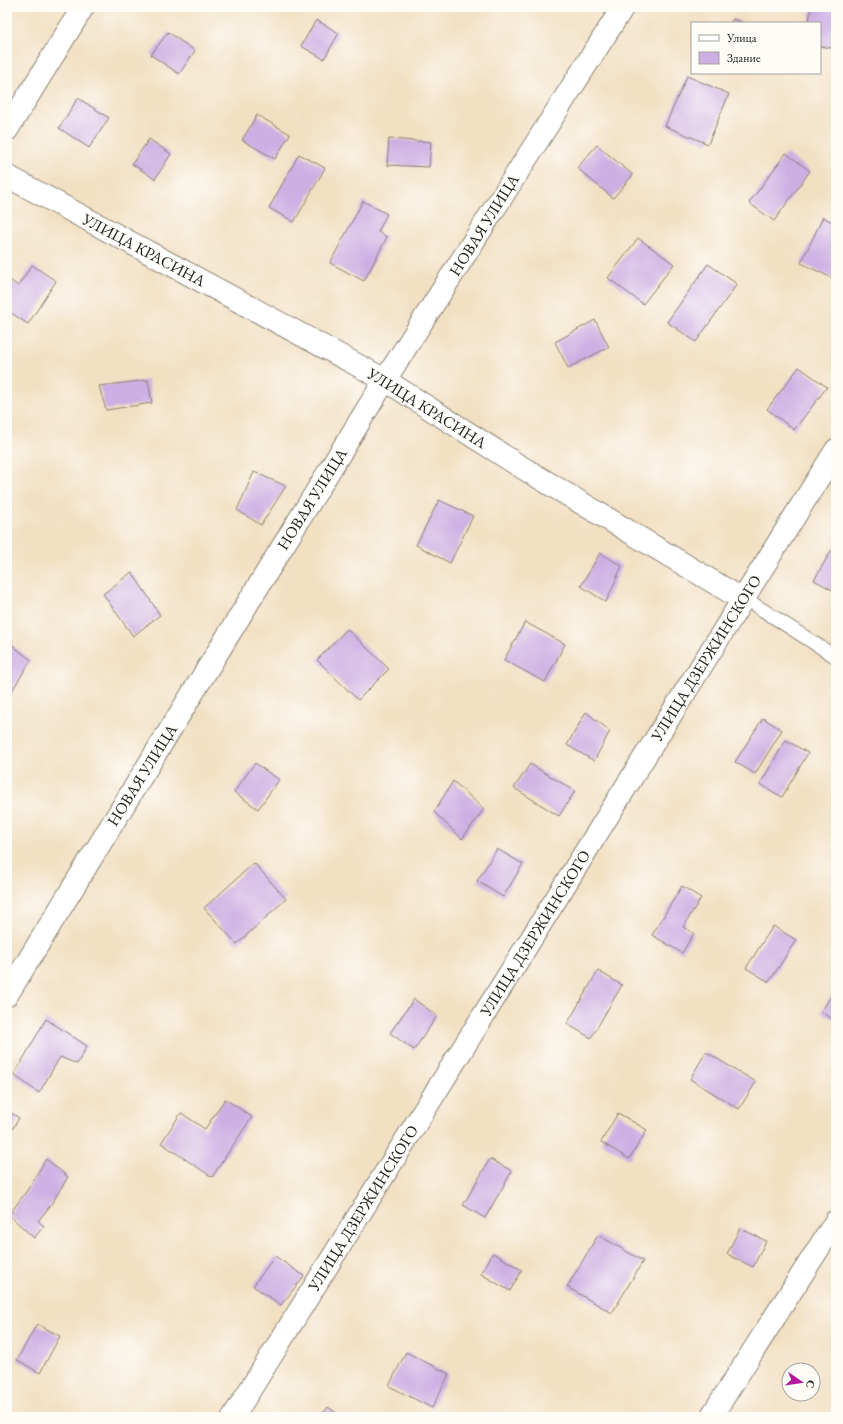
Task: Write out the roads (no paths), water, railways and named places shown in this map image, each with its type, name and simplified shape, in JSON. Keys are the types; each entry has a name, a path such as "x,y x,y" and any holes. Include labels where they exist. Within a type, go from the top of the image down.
{"street":[{"path":"7,130 83,7"},
{"name":"НОВАЯ УЛИЦА","path":"7,995 385,380 623,7"},
{"name":"УЛИЦА КРАСИНА","path":"7,176 385,380 518,465 735,595 744,598"},
{"name":"УЛИЦА ДЗЕРЖИНСКОГО","path":"234,1417 836,450"},
{"path":"711,1417 836,1221"}],"lane":[{"name":"УЛИЦА КРАСИНА","path":"744,598 836,657"}]}
